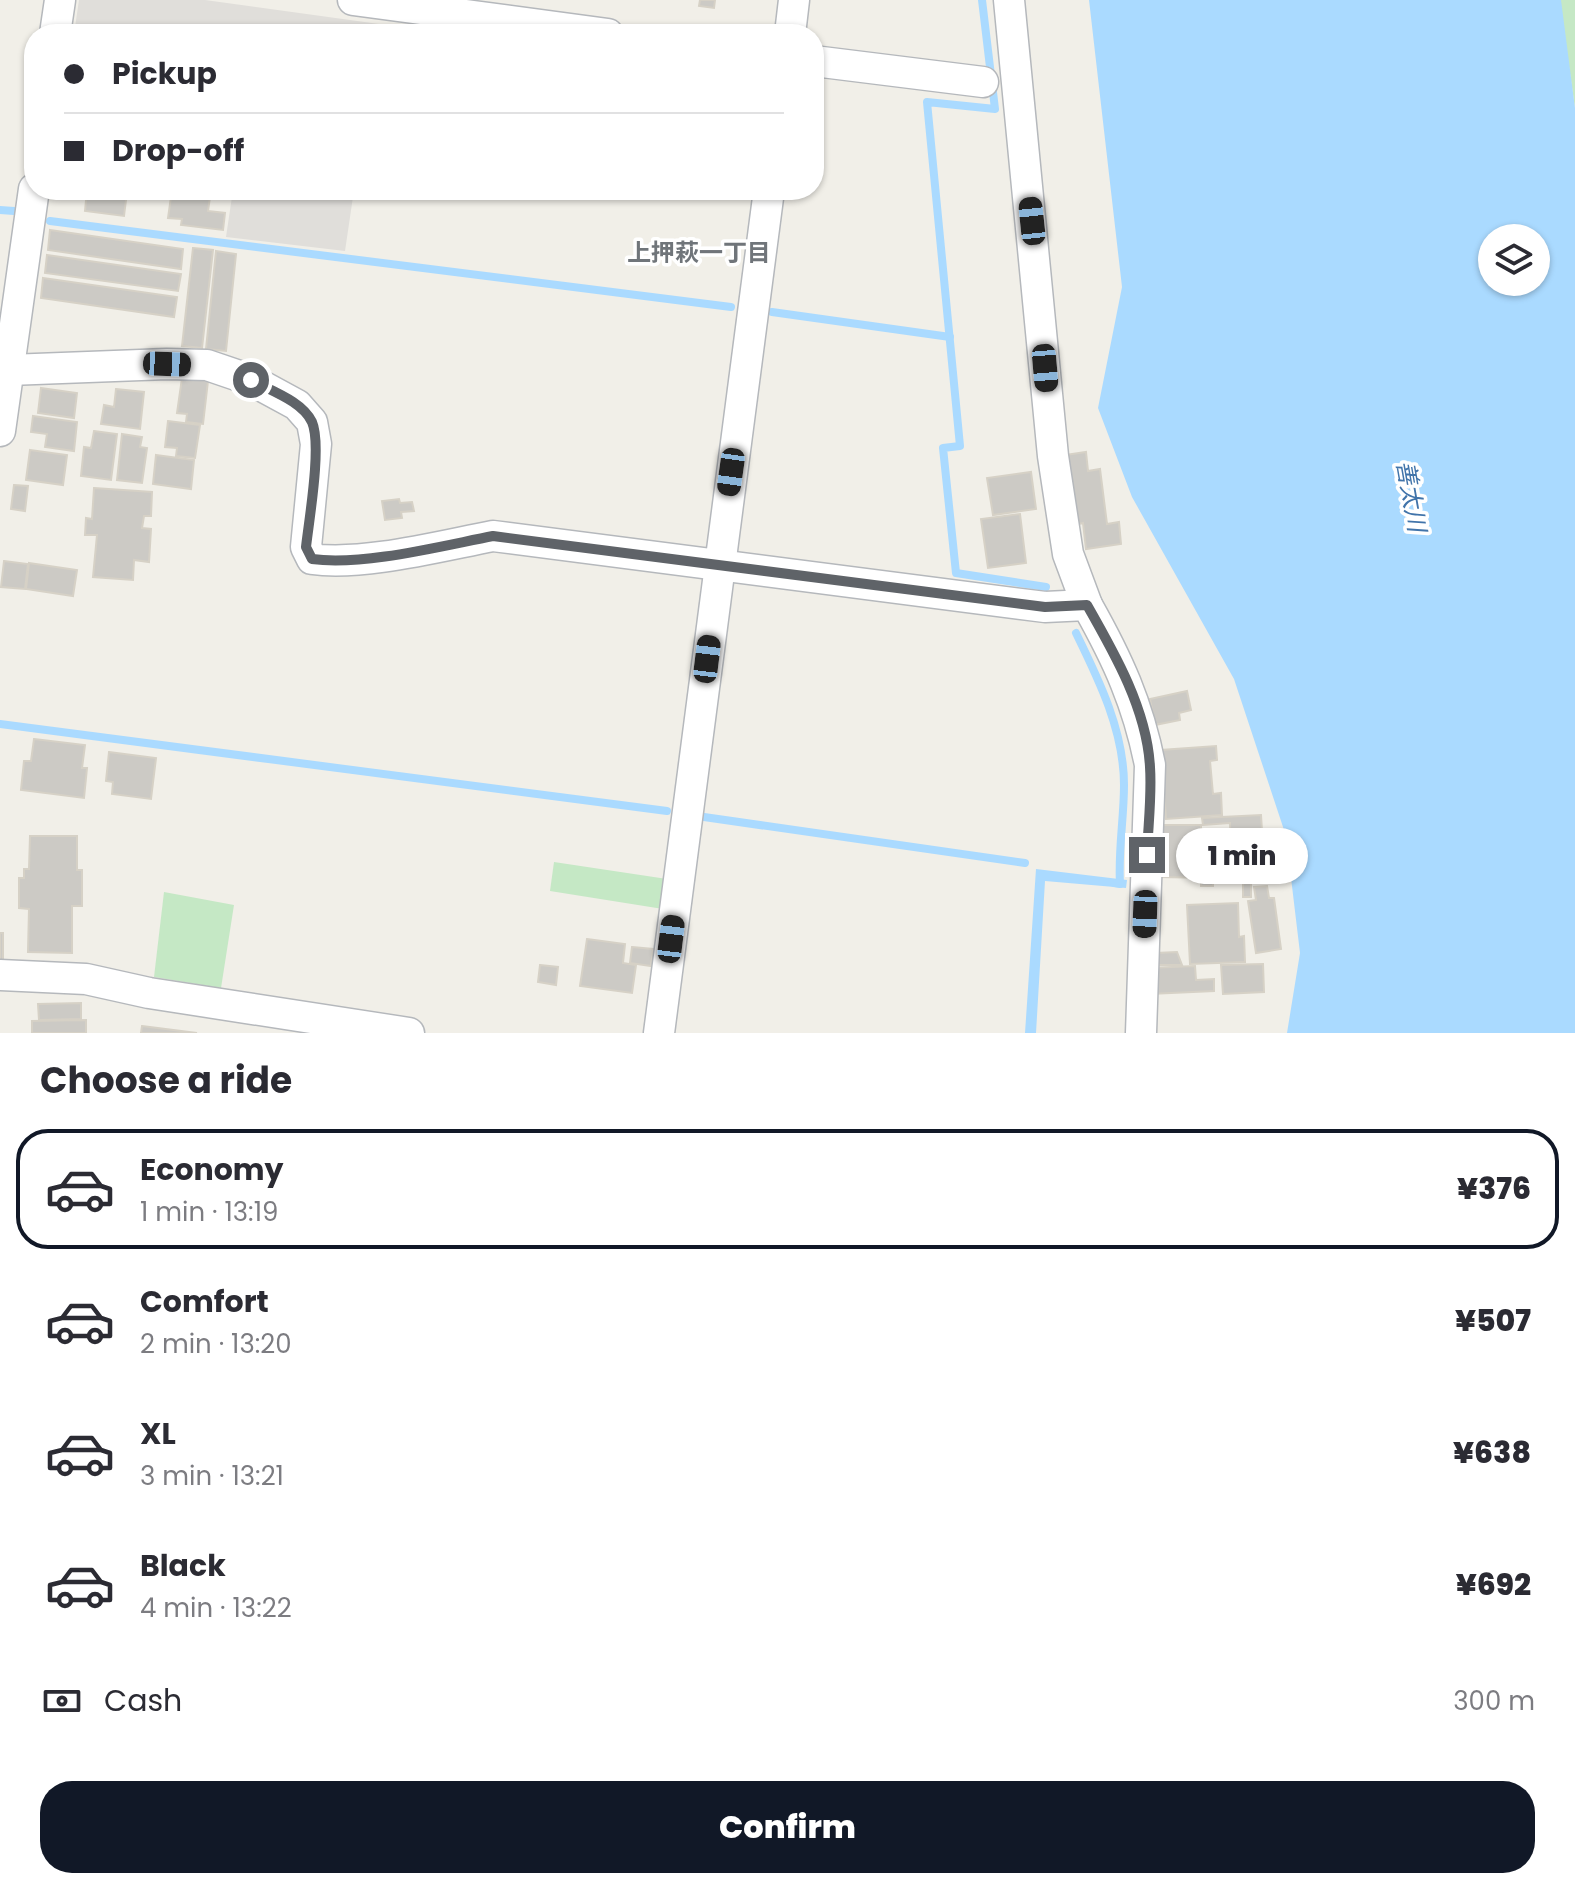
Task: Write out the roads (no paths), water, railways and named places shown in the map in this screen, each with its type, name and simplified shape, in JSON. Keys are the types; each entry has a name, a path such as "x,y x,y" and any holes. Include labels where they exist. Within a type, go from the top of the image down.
{"street":[{"path":"56,24 60,0"},
{"path":"353,0 533,24"},
{"path":"791,24 794,0"},
{"path":"1009,0 1053,456 1068,554 1087,605 1132,694 1142,722 1150,765 1141,1033"},
{"path":"824,62 983,82"},
{"path":"0,431 32,200"},
{"path":"659,1033 768,200"},
{"path":"9,370 207,365 251,380 297,405 312,422 316,444 306,547 312,559 328,561 403,553 493,536 1045,607 1087,605"},
{"path":"0,975 86,979 149,993 409,1033"}],"water":[{"name":"善太川","path":"1089,0 1561,0 1575,108 1575,1033 1287,1033 1300,953 1286,836 1234,679 1132,497 1098,408 1122,287"},
{"path":"1036,869 1127,880 1126,888 1045,881 1036,1033 1025,1033"}],"waterway":[{"path":"982,0 995,109 927,102 960,446 943,448 956,573 1046,587"},
{"path":"0,210 14,211"},
{"path":"50,221 731,307"},
{"path":"772,312 950,337"},
{"path":"1076,633 1109,706 1120,745 1124,797 1120,884 1114,883"},
{"path":"0,724 667,811"},
{"path":"704,817 1025,863"}],"district":[{"name":"上押萩一丁目","path":"699,253"}]}
